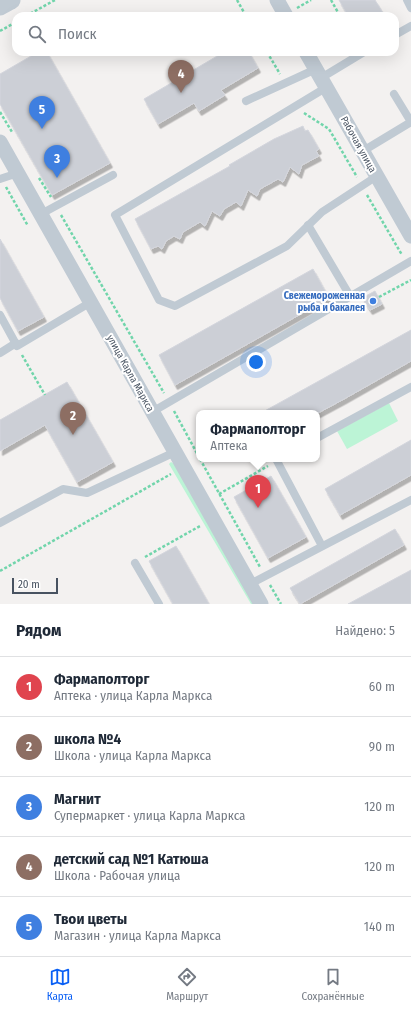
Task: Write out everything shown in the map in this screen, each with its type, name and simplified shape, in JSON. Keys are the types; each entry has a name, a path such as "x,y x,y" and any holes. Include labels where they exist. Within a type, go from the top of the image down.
{"street":[{"path":"0,6 11,0"},
{"path":"277,0 287,12"},
{"name":"Рабочая улица","path":"308,56 411,236"},
{"name":"улица Карла Маркса","path":"0,142 261,604"}],"lane":[{"path":"407,0 411,8"},
{"path":"399,33 411,26"},
{"path":"357,56 321,78 295,106 115,214 159,300 175,306 287,246 322,212 377,176"},
{"path":"246,101 285,83 321,78"},
{"path":"363,151 411,122 394,94"},
{"path":"0,179 18,173"},
{"path":"41,214 113,175"},
{"path":"308,225 350,296"},
{"path":"152,412 409,262"},
{"path":"0,353 17,345 91,302"},
{"path":"0,315 17,345"},
{"path":"320,436 411,386"},
{"path":"0,524 63,488 87,493 175,452"},
{"path":"279,462 322,546"},
{"path":"250,584 411,500"},
{"path":"135,563 159,604"}],"path":[{"path":"33,12 55,0"},
{"path":"237,0 244,12"},
{"path":"292,12 311,0"},
{"path":"331,0 338,12"},
{"path":"0,31 12,24"},
{"path":"269,56 285,83"},
{"path":"295,106 329,129 409,262"},
{"path":"0,112 16,139"},
{"path":"36,173 196,451"},
{"path":"378,297 411,280"},
{"path":"17,345 45,395"},
{"path":"202,462 281,604"},
{"path":"219,494 275,462"},
{"path":"0,571 171,474"},
{"path":"135,563 202,525"}],"green space":[{"path":"389,403 398,421 347,449 337,431"},
{"path":"171,462 176,465 255,604 251,604 169,464"}],"building":[{"path":"339,0 375,0 382,12 346,12"},
{"path":"31,56 49,56 110,163 52,195 0,104 0,74"},
{"path":"217,56 251,56 258,68 221,90 225,95 199,111 194,103 158,124 144,99"},
{"path":"303,126 305,131 308,130 319,149 316,151 319,156 302,165 299,174 290,167 283,182 278,179 260,189 257,196 248,190 241,206 236,202 224,209 220,216 212,211 205,226 200,222 183,232 180,239 174,236 166,241 162,249 158,246 151,249 135,219 230,166 229,165 274,139"},
{"path":"0,239 44,317 18,331 0,298"},
{"path":"313,269 329,298 175,385 159,355"},
{"path":"375,291 382,304 370,310 362,298"},
{"path":"411,330 411,361 344,399 320,412 320,410 266,410"},
{"path":"67,382 113,462 77,482 45,425 0,451 0,420"},
{"path":"411,440 411,475 340,515 325,489"},
{"path":"271,476 306,537 268,558 234,497"},
{"path":"395,529 404,545 300,604 290,588"},
{"path":"176,546 209,604 173,604 149,561"},
{"path":"411,570 411,604 348,604"}],"place":[{"name":"детский сад №1 Катюша","path":"181,93"},
{"name":"Твои цветы","path":"42,129"},
{"name":"Магнит","path":"57,178"},
{"name":"Свежемороженная рыба и бакалея","path":"373,301"},
{"name":"школа №4","path":"73,435"},
{"name":"Фармаполторг","path":"258,508"}]}
